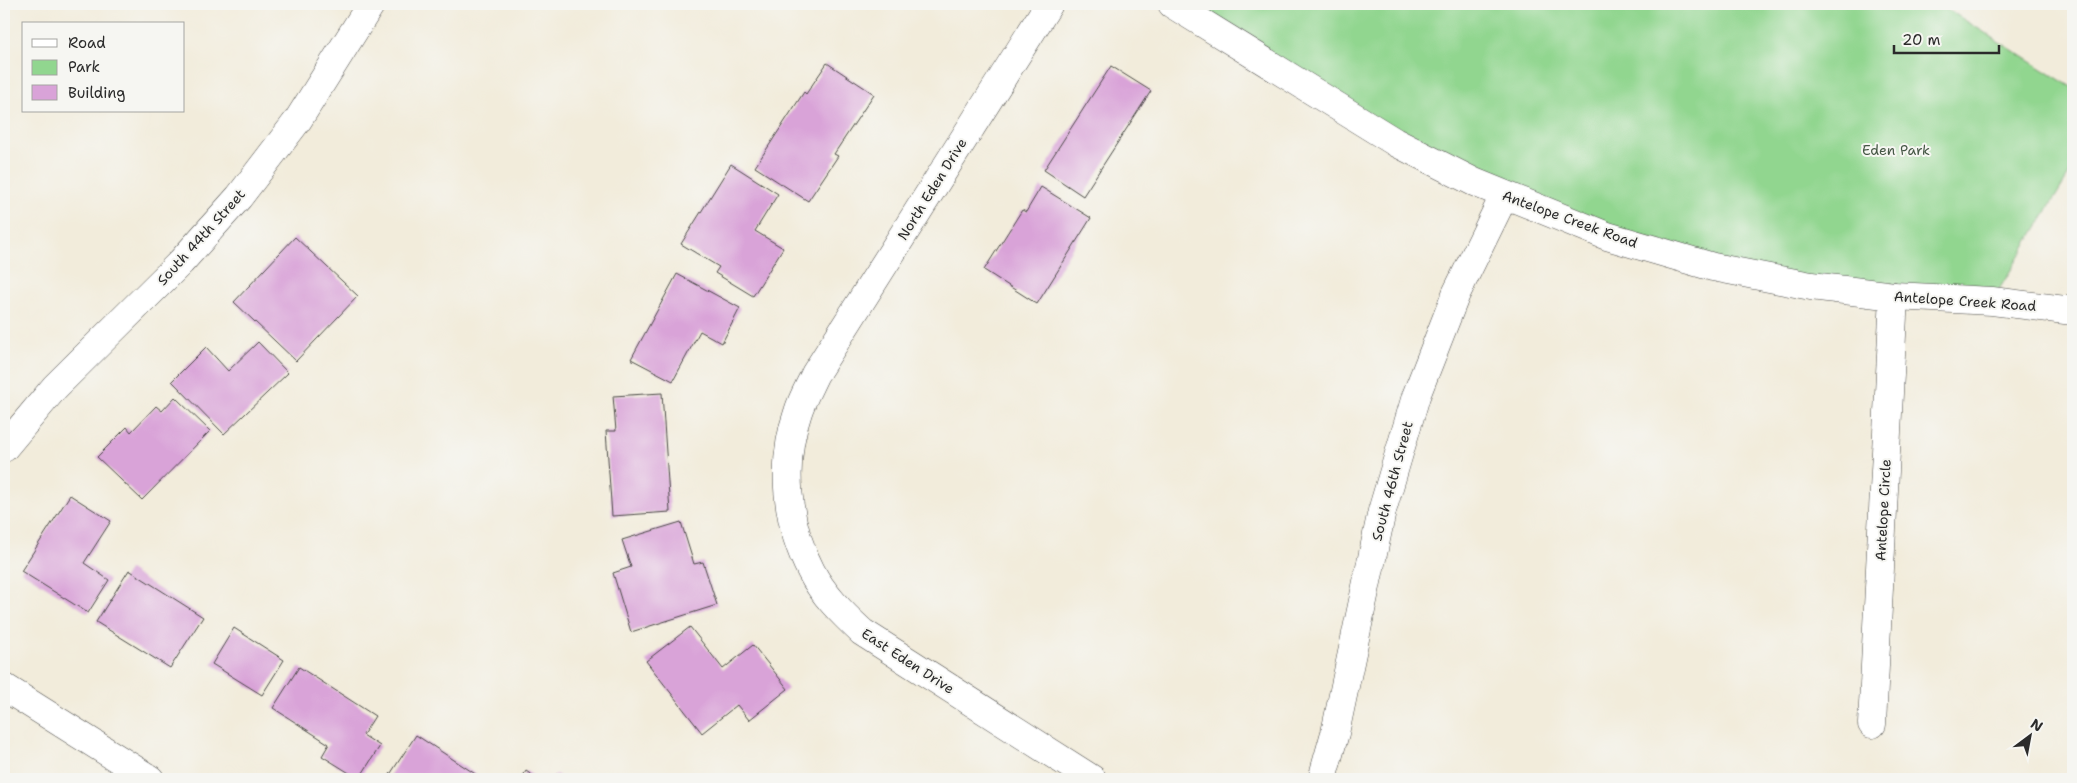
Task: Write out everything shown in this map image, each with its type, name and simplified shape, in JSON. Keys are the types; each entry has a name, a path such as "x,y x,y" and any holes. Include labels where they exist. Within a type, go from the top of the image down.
{"street":[{"name":"South 44th Street","path":"4,448 55,387 181,262 239,197 298,120 371,4"},
{"name":"North Eden Drive","path":"815,374 1049,4"},
{"name":"Antelope Creek Road","path":"1172,4 1395,142 1504,196 1607,236 1713,266 1811,286 1894,296 1992,301 2073,311"},
{"name":"South 46th Street","path":"1322,779 1335,733 1382,511 1416,396 1456,294 1504,196"},
{"name":"Antelope Circle","path":"1872,724 1894,296"},
{"name":"East Eden Drive","path":"815,374 797,413 788,456 788,499 798,542 812,572 837,608 862,632 1092,779"},
{"path":"4,687 150,779"}],"green space":[{"name":"Eden Park","path":"1172,4 1939,4 2073,88 2073,168 1992,301 1811,286 1504,196"}],"building":[{"path":"827,63 874,94 834,154 838,156 808,201 755,167 804,92 806,94"},
{"path":"1111,66 1151,91 1083,196 1044,170"},
{"path":"731,164 778,194 755,231 783,248 753,296 715,273 719,267 681,244"},
{"path":"1041,187 1091,218 1037,304 984,270 1022,210 1026,212"},
{"path":"295,237 358,296 296,361 234,302"},
{"path":"677,274 740,308 722,343 700,331 673,381 631,359"},
{"path":"258,342 288,373 224,434 172,381 206,347 228,371"},
{"path":"662,393 670,512 612,516 606,431 616,431 613,396"},
{"path":"175,397 210,431 142,500 97,457 127,427 131,432 156,406 162,411"},
{"path":"70,495 111,521 84,563 109,580 88,613 21,571"},
{"path":"681,522 694,564 703,562 717,605 631,632 613,573 631,567 622,540"},
{"path":"129,570 203,617 170,668 96,622"},
{"path":"690,627 723,669 753,645 788,689 749,720 737,705 702,733 646,661"},
{"path":"234,628 284,660 262,695 212,664"},
{"path":"299,667 375,716 363,735 380,746 359,779 322,756 329,744 273,708"},
{"path":"416,735 483,779 387,779"},
{"path":"526,771 538,779 521,779"},
{"path":"556,774 564,779 552,779"}]}
